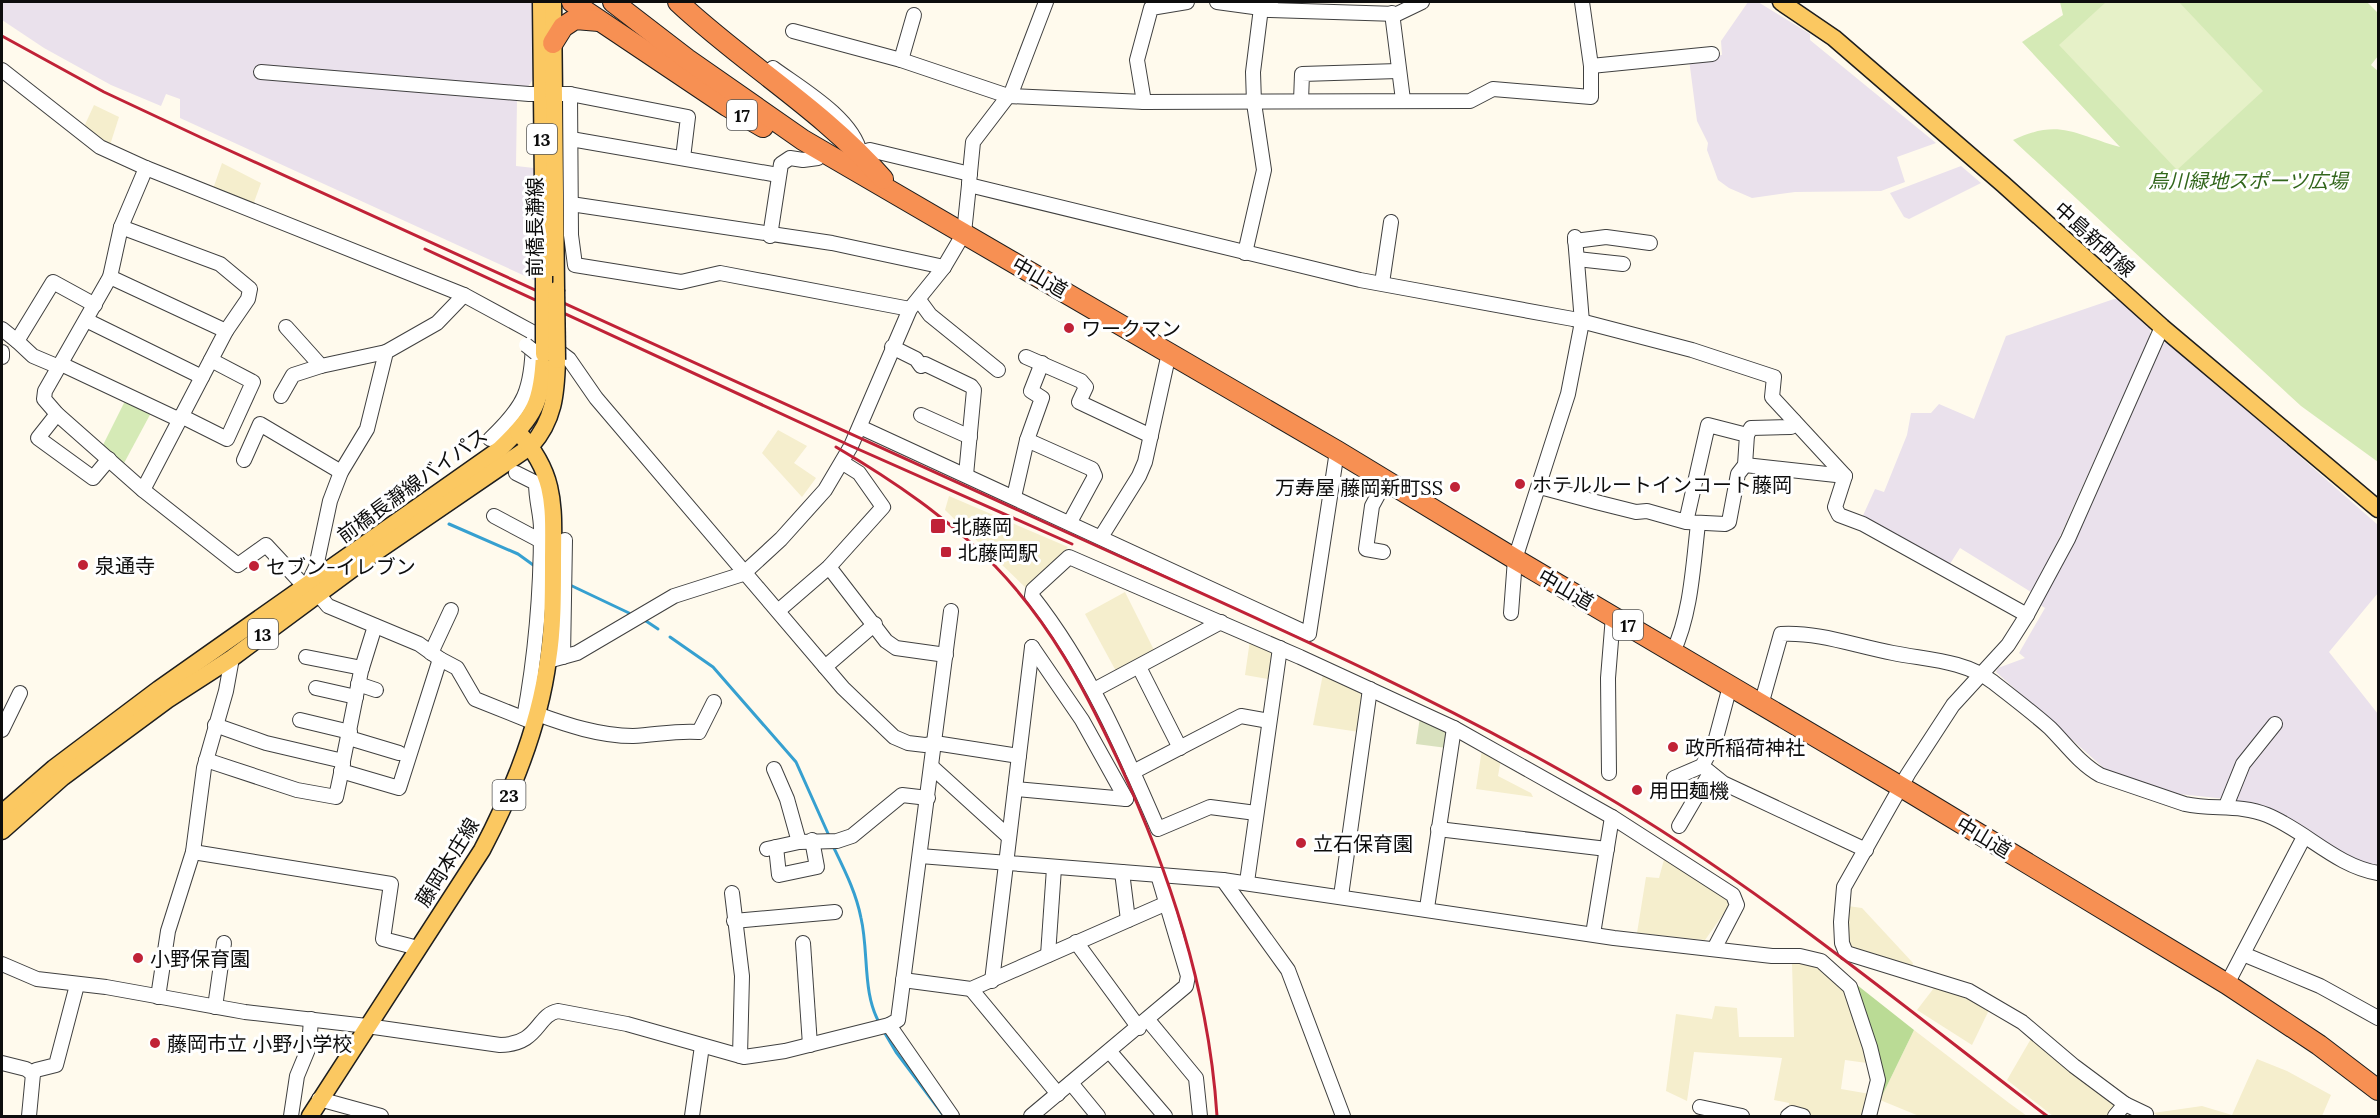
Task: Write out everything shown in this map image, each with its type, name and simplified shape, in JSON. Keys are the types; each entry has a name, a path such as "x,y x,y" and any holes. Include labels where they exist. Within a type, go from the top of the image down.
{"highway":[{"name":"17","path":"572,2 727,106 818,158 895,192"},
{"name":"中山道","path":"613,2 803,140 1337,451 1515,560 1901,787 2227,984 2319,1045 2379,1090"},
{"name":"中山道","path":"629,2 868,176"},
{"path":"678,2 732,51 819,114 860,153 895,192"},
{"path":"553,43 563,27 575,19 598,21"}],"main road":[{"name":"前橋長瀞線","path":"531,446 544,432 554,407 539,349 556,94 541,2"},
{"name":"前橋長瀞線","path":"539,349 556,290 556,94 553,2"},
{"name":"中島新町線","path":"1781,2 1834,38 2003,184 2162,327 2379,509"},
{"name":"前橋長瀞線バイパス","path":"2,831 63,777 167,700 232,658 312,591 500,449 528,422 537,402 543,378 539,349"},
{"name":"藤岡本庄線","path":"310,1116 482,850 504,807 532,718 556,659 550,487 546,473 531,446 518,432"},
{"name":"前橋長瀞線バイパス","path":"2,813 54,768 159,689 531,446"}],"street":[{"path":"688,2 841,120 858,140 860,153 870,150 970,180 1245,253 1360,280 1582,322 1692,350 1774,377 1772,397 1845,476"},
{"path":"566,540 556,659 577,653 674,596 743,574 781,539 825,489 843,463 892,347 914,305 944,267 964,233 973,142 1008,96 1027,55 1046,2"},
{"path":"1144,102 1137,60 1151,8 1187,2"},
{"path":"1217,2 1397,14 1422,2"},
{"path":"793,31 901,60 1008,96 1144,102 1470,101 1493,89 1591,97 1591,66 1582,2"},
{"path":"1245,253 1264,170 1254,103 1253,72 1267,7"},
{"path":"1392,13 1403,100"},
{"path":"901,60 914,15"},
{"path":"1591,66 1712,54"},
{"path":"2,70 100,147 146,168 464,296 539,349 576,366 602,406 743,574 778,611 843,688 894,736 908,742 925,745 935,743 1019,756"},
{"path":"1301,101 1302,74 1398,71"},
{"path":"261,72 529,94 556,94 688,117 683,158"},
{"path":"556,94 571,139 571,235 575,265 681,282 720,273 914,305 930,315 998,370"},
{"path":"571,139 778,175"},
{"path":"770,236 781,164 790,158 803,160 818,158"},
{"path":"146,168 122,227 110,277 44,399 57,414 143,490 238,565 266,545 328,606 419,644 458,668 475,699 532,718 599,732 632,736 681,730 699,732 714,702"},
{"path":"571,204 770,236 832,243 944,267"},
{"path":"1382,283 1391,222"},
{"path":"122,227 220,264 250,289 248,299 226,331 143,490"},
{"path":"1511,613 1515,560 1568,394 1582,322 1575,239 1606,237 1650,243"},
{"path":"1577,259 1623,264"},
{"path":"110,277 226,331"},
{"path":"17,341 53,282 94,305"},
{"path":"281,396 293,375 321,366 386,352 437,323 464,296"},
{"path":"86,320 202,377"},
{"path":"286,327 321,366"},
{"path":"1846,953 1842,943 1841,900 1844,887 1901,787 1953,705 2008,645 2027,615 2068,539 2162,327"},
{"path":"2,329 33,356 227,439 253,382 211,360"},
{"path":"892,347 916,359 921,366 925,364 974,390 966,475"},
{"path":"489,439 515,415 527,392 539,349"},
{"path":"2,352 2,357"},
{"path":"312,591 330,501 341,472 367,429 386,352"},
{"path":"1101,537 1139,476 1151,436 1169,353"},
{"path":"1026,357 1081,381 1086,387 1079,402 1151,436"},
{"path":"1014,497 1027,440 1042,398 1031,391 1042,363"},
{"path":"57,414 38,438 93,478 109,459"},
{"path":"921,415 970,437"},
{"path":"1540,487 1636,512 1647,511 1692,523 1729,522 1738,474 1745,465 1747,435 1751,428 1791,427 1794,421"},
{"path":"244,460 260,424 341,472"},
{"path":"1673,652 1678,642 1692,579 1692,523 1708,425 1747,435"},
{"path":"860,427 1309,634 1337,451"},
{"path":"1027,440 1092,469 1095,476 1070,522"},
{"path":"778,611 829,567 883,507 859,473 843,463"},
{"path":"1745,465 1845,476"},
{"path":"516,473 536,483 536,505 541,522 532,718"},
{"path":"1845,476 1835,507 1839,515 1863,524 2027,615"},
{"path":"1383,552 1366,549 1372,506 1386,480"},
{"path":"494,516 541,541"},
{"path":"1256,813 1210,807 1158,830 1134,772 1094,690 1054,624 1032,596 1033,590 1069,557 1280,648 1454,728 1612,817 1733,896 1737,905 1714,949"},
{"path":"829,567 886,641 897,648 946,655"},
{"path":"215,725 342,766 399,788 451,610"},
{"path":"2,964 37,979 106,987 215,1007 500,1045 514,1045 533,1035 548,1015 558,1011 627,1024 740,1056 810,1045 889,1025 898,1020 951,611"},
{"path":"1609,773 1608,678 1613,616"},
{"path":"1094,690 1221,622"},
{"path":"825,667 875,624"},
{"path":"206,760 297,790 336,797 362,668 375,626"},
{"path":"1761,705 1781,634 1798,633 1832,638 1890,653 1959,663 1980,675 2050,728 2089,769 2100,775 2185,804 2198,807 2226,806 2267,815 2349,863 2379,873"},
{"path":"992,981 1032,647 1082,720 1126,799 1015,789"},
{"path":"1247,882 1280,648"},
{"path":"306,657 362,668"},
{"path":"158,997 168,931 193,852 206,760 226,691 232,658"},
{"path":"1139,667 1180,748"},
{"path":"1679,825 1706,770 1730,686"},
{"path":"316,688 376,690"},
{"path":"1341,896 1370,689"},
{"path":"2,730 21,693"},
{"path":"1134,772 1240,716 1269,721"},
{"path":"300,720 399,753"},
{"path":"2226,806 2243,764 2275,724"},
{"path":"1427,908 1454,728"},
{"path":"932,767 1009,837"},
{"path":"774,769 805,841 817,867 779,875 771,848 805,841 837,841 852,836 902,795 928,798"},
{"path":"1674,778 1706,770"},
{"path":"1706,770 1723,783 1866,850"},
{"path":"1593,934 1612,817"},
{"path":"1438,829 1607,849"},
{"path":"2227,984 2304,837"},
{"path":"193,852 391,884 383,939 418,948"},
{"path":"920,856 1247,882 1593,934 1714,949 1800,956 1821,961 1850,987 1870,1047 1878,1080 1869,1116"},
{"path":"1048,955 1054,868"},
{"path":"1122,872 1128,920"},
{"path":"1031,1116 1110,1052 1188,983 1158,875"},
{"path":"1223,880 1288,970 1343,1116"},
{"path":"732,893 742,976 740,1056"},
{"path":"903,980 971,989 1167,903"},
{"path":"734,921 835,912"},
{"path":"1076,942 1143,1024 1196,1078 1200,1116"},
{"path":"215,1007 224,943"},
{"path":"803,943 810,1045"},
{"path":"1832,970 1846,953"},
{"path":"1846,953 1969,991 2022,1022 2074,1066 2125,1104 2146,1114"},
{"path":"2244,954 2320,986 2379,1018"},
{"path":"29,1116 33,1074 36,1070 56,1065 77,985"},
{"path":"971,989 1058,1094"},
{"path":"291,1116 297,1076 309,1047 311,1019"},
{"path":"889,1025 952,1116"},
{"path":"692,1116 702,1046"},
{"path":"1110,1052 1165,1116"},
{"path":"2,1063 26,1069 33,1074"},
{"path":"1071,1083 1098,1116"},
{"path":"319,1099 381,1116"},
{"path":"2115,1116 2125,1104"},
{"path":"1700,1107 1742,1116"},
{"path":"1788,1116 1792,1113 1803,1116"}],"shaded area":[{"path":"2,2 533,2 533,79 528,87 499,98 517,100 516,166 534,168 536,281 180,118 180,99 166,94 161,106 111,85 44,48 2,20"},
{"path":"1748,2 1758,2 1810,34 1810,40 1936,143 1897,157 1905,182 1881,191 1795,192 1752,198 1729,188 1718,180 1707,150 1708,143 1697,121 1689,59 1722,55 1721,41"},
{"path":"94,105 119,117 110,145 83,129"},
{"path":"222,163 261,183 253,205 213,189"},
{"path":"1961,166 1981,183 1909,219 1904,217 1890,193"},
{"path":"2114,299 2120,299 2150,327 2150,336 2053,552 2031,592 1960,548 1948,567 1861,520 1875,489 1884,492 1907,435 1911,413 1931,413 1939,404 1974,419 2006,336"},
{"path":"2167,342 2378,525 2378,593 2329,652 2378,714 2378,866 2355,860 2277,813 2226,799 2179,794 2106,770 1996,672 1998,668 2025,658 2019,653 2045,608 2040,605 2076,539 2162,344"},
{"path":"778,430 807,446 794,463 816,478 802,497 762,453"},
{"path":"949,496 1068,547 1027,589 945,510"},
{"path":"1125,592 1155,652 1117,673 1085,614"},
{"path":"1250,640 1273,649 1273,680 1245,675"},
{"path":"1323,674 1362,690 1365,696 1359,732 1313,725"},
{"path":"1482,749 1501,759 1498,776 1531,793 1533,797 1476,789"},
{"path":"1665,856 1730,901 1729,906 1705,940 1637,933 1646,877 1659,878"},
{"path":"1848,906 1862,908 1913,963 1912,968 1850,949 1846,937"},
{"path":"1792,962 1827,970 1846,992 1867,1063 1845,1060 1841,1089 1870,1094 1862,1116 1813,1116 1788,1110 1789,1103 1774,1100 1782,1058 1694,1052 1687,1101 1666,1091 1676,1014 1712,1019 1715,1006 1737,1008 1739,1037 1794,1037"},
{"path":"1937,984 1989,1010 1972,1045 1917,1010"},
{"path":"1914,1030 2027,1116 1919,1116 1880,1100"},
{"path":"2032,1037 2118,1104 2108,1116 2053,1116 2007,1080"},
{"path":"2257,1059 2287,1071 2331,1095 2322,1116 2159,1116 2153,1113 2202,1106 2232,1115"}],"green space":[{"name":"烏川緑地スポーツ広場","path":"2060,2 2367,2 2378,13 2378,56 2371,65 2378,71 2378,462 2301,406 2013,140 2029,133 2056,129 2120,147 2022,42 2063,15"},
{"path":"2106,2 2179,2 2263,91 2177,170 2059,45"},
{"path":"126,399 152,411 123,465 102,447"},
{"path":"1420,717 1445,731 1447,748 1416,744"},
{"path":"1852,981 1914,1030 1880,1100 1881,1091"}],"waterway":[{"path":"449,524 518,554 536,567"},
{"path":"570,585 629,613"},
{"path":"646,621 658,629"},
{"path":"670,637 713,667 796,762 830,838"},
{"path":"832,844 859,908 868,986 874,1012 880,1024"},
{"path":"883,1030 896,1052 944,1116"}],"railway":[{"path":"2,36 104,92 202,138 1260,620 1396,684 1530,753 1654,826 1770,904 2047,1116"},
{"path":"425,249 851,446 1072,544"},
{"path":"836,447 920,501 977,548 1015,588 1032,610 1078,680 1104,730 1135,799 1169,887 1196,977 1213,1069 1217,1116"}],"place":[{"name":"ワークマン","path":"1069,328"},
{"name":"ホテルルートインコート藤岡","path":"1520,484"},
{"name":"万寿屋 藤岡新町SS","path":"1455,487"},
{"name":"北藤岡","path":"938,526"},
{"name":"北藤岡駅","path":"946,552"},
{"name":"泉通寺","path":"83,565"},
{"name":"セブン-イレブン","path":"254,566"},
{"name":"政所稲荷神社","path":"1673,747"},
{"name":"用田麺機","path":"1637,790"},
{"name":"立石保育園","path":"1301,843"},
{"name":"小野保育園","path":"138,958"},
{"name":"藤岡市立 小野小学校","path":"155,1043"}]}
